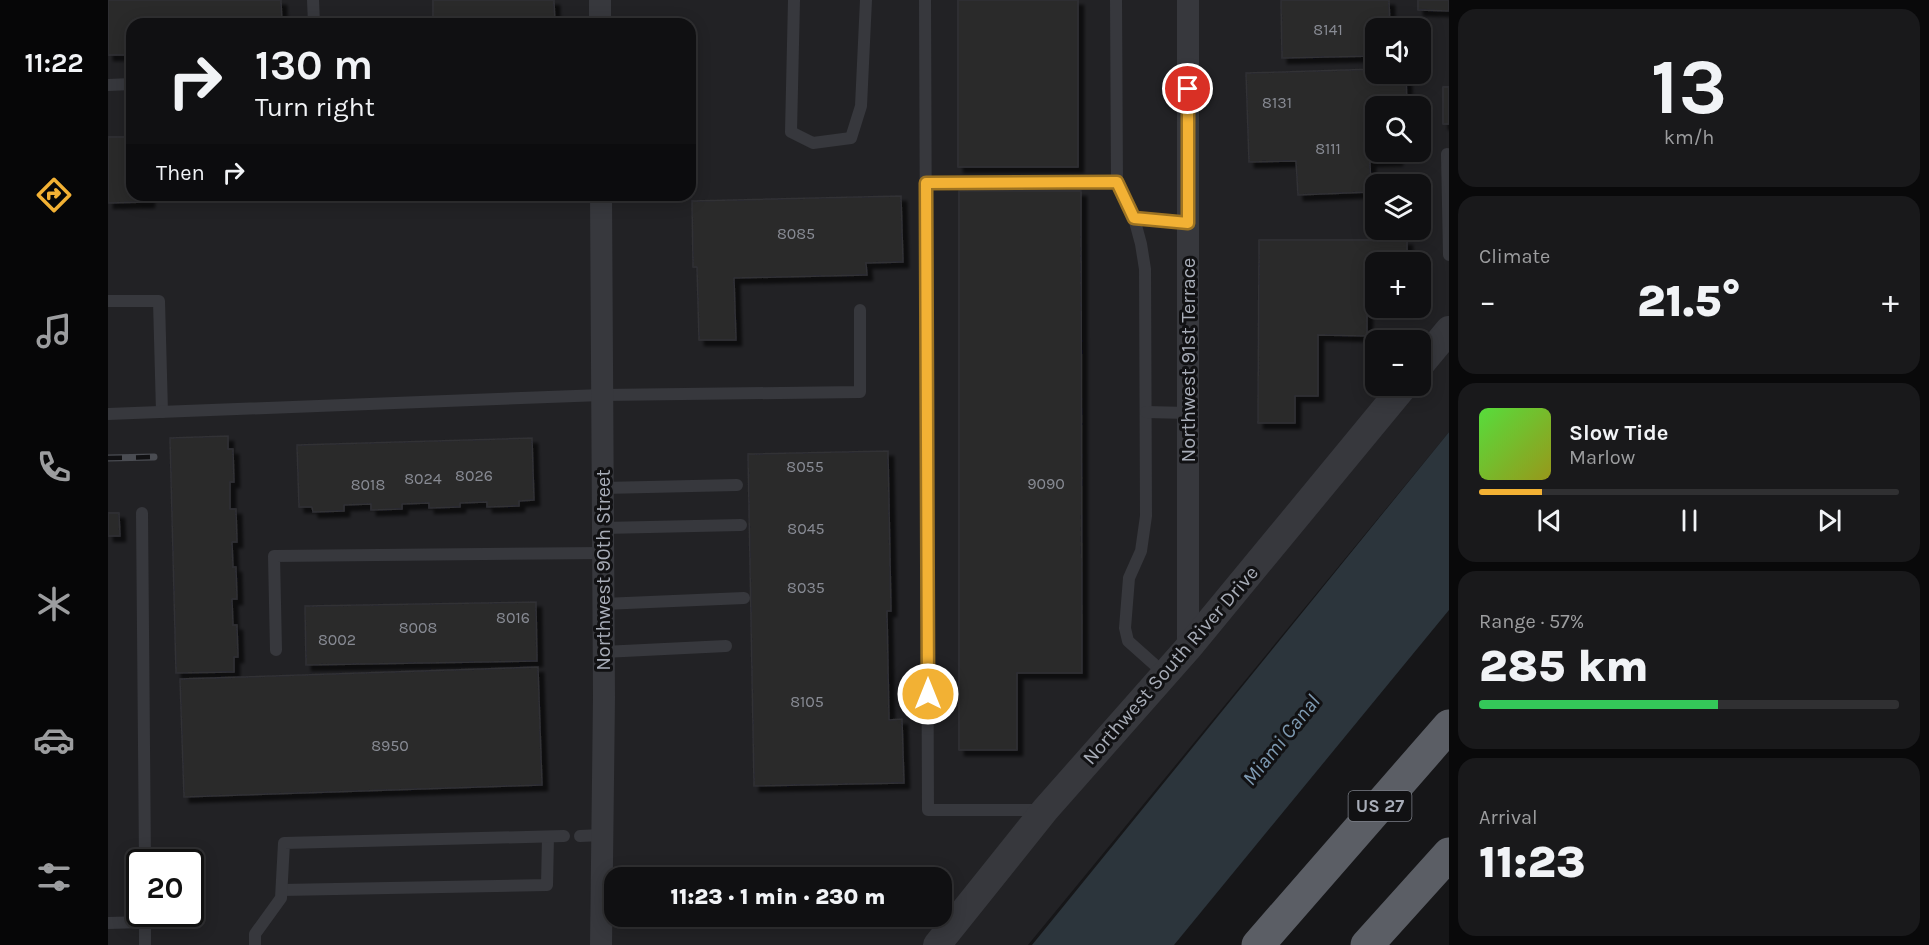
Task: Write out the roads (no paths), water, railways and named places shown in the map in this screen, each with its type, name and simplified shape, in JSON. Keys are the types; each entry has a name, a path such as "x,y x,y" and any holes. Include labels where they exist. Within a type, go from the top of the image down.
{"highway":[{"name":"US 27","path":"1258,945 1449,726"},
{"path":"1368,943 1449,854"}],"street":[{"path":"600,0 600,18"},
{"name":"Northwest 91st Terrace","path":"1188,0 1188,648"},
{"name":"Northwest 90th Street","path":"601,201 603,652 601,945"},
{"path":"1431,352 1449,330"},
{"name":"Northwest South River Drive","path":"937,945 1045,810 1188,648 1396,396"}],"lane":[{"path":"313,0 314,18"},
{"path":"794,0 791,132 813,143 851,138 861,106 866,0"},
{"path":"925,0 928,810 1045,810"},
{"path":"1116,0 1117,182 1134,218 1145,269 1146,516 1141,551 1129,578 1125,628 1128,641 1165,674"},
{"path":"108,85 126,84"},
{"path":"1448,154 1449,255"},
{"path":"926,183 1117,182"},
{"path":"1134,218 1188,223"},
{"path":"108,301 159,301 162,412"},
{"path":"108,414 602,395 860,392 860,310"},
{"path":"1146,412 1188,413"},
{"path":"603,488 737,484"},
{"path":"142,513 145,849"},
{"path":"603,528 741,525"},
{"path":"276,650 274,556 603,553"},
{"path":"603,604 744,598"},
{"path":"603,652 726,646"},
{"path":"580,836 602,835"},
{"path":"255,945 255,934 281,898 284,843 564,836"},
{"path":"282,890 548,885 548,837"},
{"path":"108,923 126,921"},
{"path":"145,927 146,945"}],"water":[{"name":"Miami Canal","path":"1449,432 1449,610 1174,945 1032,945"}],"railway":[{"path":"108,458 154,457"}]}
